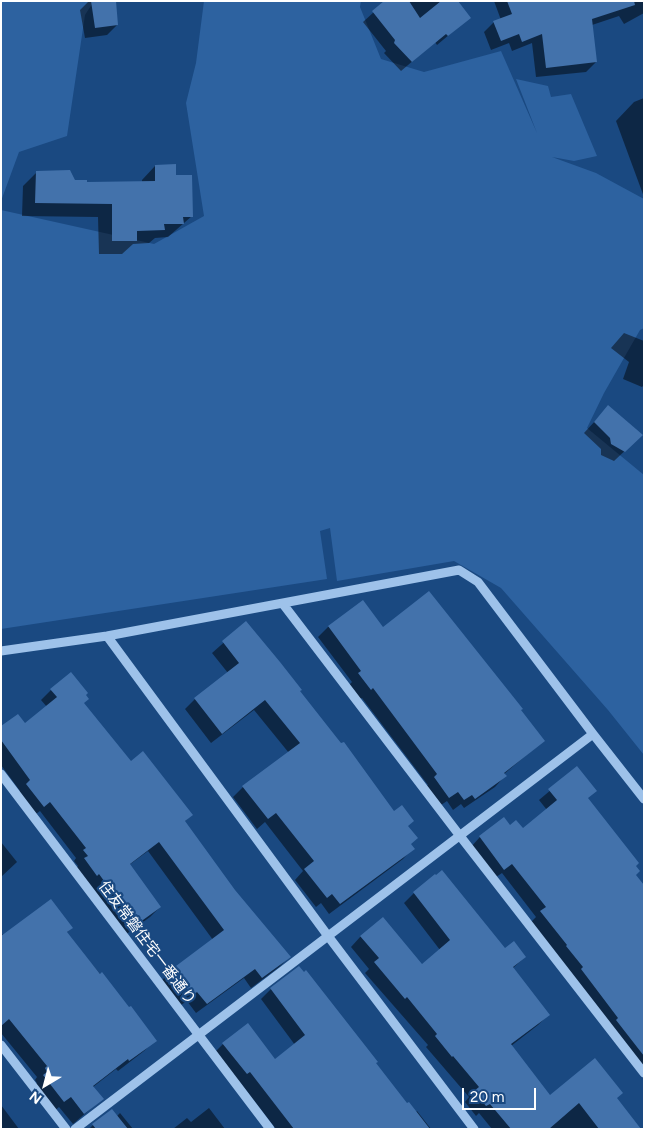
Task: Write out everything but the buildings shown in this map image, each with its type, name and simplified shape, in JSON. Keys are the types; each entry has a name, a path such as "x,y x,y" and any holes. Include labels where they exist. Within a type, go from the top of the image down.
{"street":[{"path":"1,651 106,636 459,570 478,582 592,734 644,799"},
{"path":"283,604 644,1073"},
{"path":"106,636 328,936 474,1129"},
{"path":"75,1129 592,734"},
{"name":"住友常磐住宅一番通り","path":"1,774 270,1129"},
{"path":"1,1045 66,1129"}],"shaded area":[{"path":"1,1 94,1 85,15 67,136 19,152 1,201"},
{"path":"204,1 361,1 360,7 381,59 424,72 501,51 537,133 516,79 548,86 551,97 571,94 597,156 574,161 552,157 596,173 644,199 644,328 640,330 604,393 587,428 644,475 644,755 608,710 501,588 454,561 337,581 330,528 320,531 327,579 1,629 1,210 154,244 204,216 186,103 196,63"}]}
